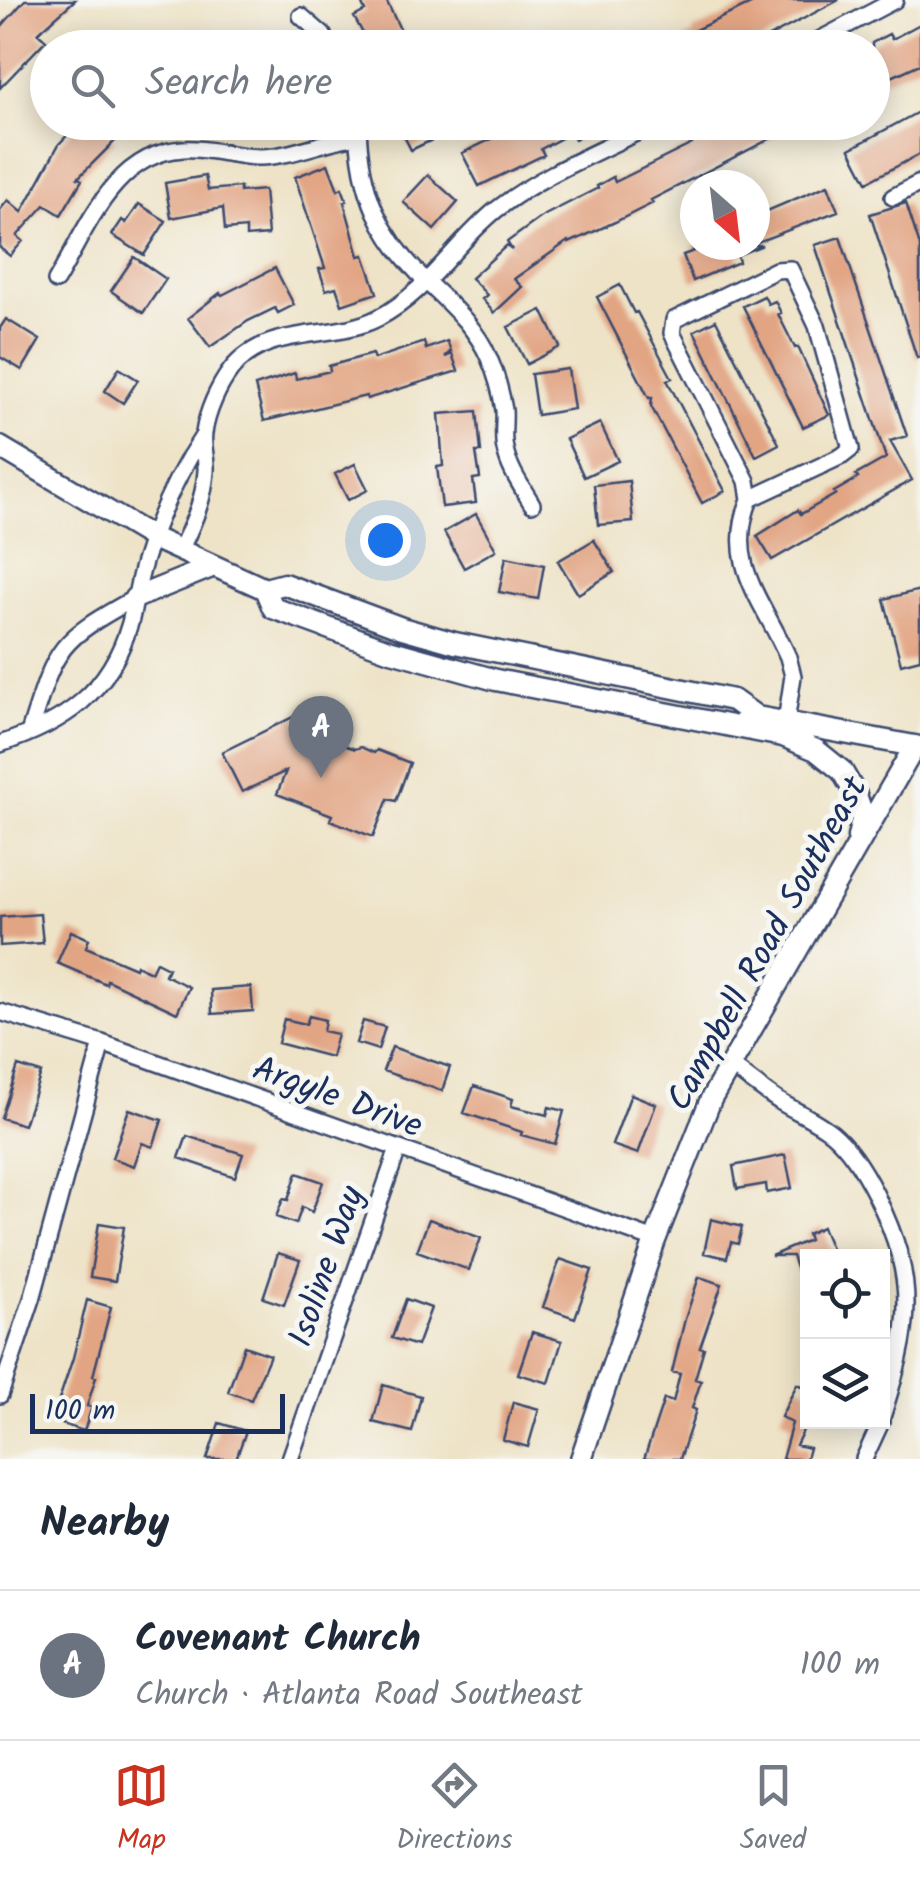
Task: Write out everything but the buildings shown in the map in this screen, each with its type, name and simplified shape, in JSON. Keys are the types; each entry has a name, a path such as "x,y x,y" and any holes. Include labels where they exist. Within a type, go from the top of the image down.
{"main road":[{"path":"2,445 153,538 265,589 284,584 402,628 565,668 732,700 756,717"},
{"path":"135,598 214,566"},
{"path":"265,589 273,608 424,661 515,684 784,736 816,750 842,771 862,815 856,846"},
{"path":"724,726 756,717 917,746"},
{"name":"Campbell Road Southeast","path":"580,1459 692,1141 730,1065 917,746"}],"street":[{"path":"838,30 895,0"},
{"path":"301,16 318,30"},
{"path":"56,282 124,172 152,154 185,148 264,157 330,140"},
{"path":"359,140 366,189 396,252 471,328 488,354 504,412 504,446 511,468 532,504"},
{"path":"0,744 61,720 95,688 122,645 153,538 187,460 203,436 219,388 232,368 256,348 297,333 367,324 401,306 500,208 623,140"},
{"path":"893,197 920,183"},
{"path":"750,500 850,449 817,326 790,269 776,270 674,320 672,333 748,480 750,500 740,523 740,552 788,657 793,676 786,722"},
{"path":"180,551 200,507 206,469 203,436"},
{"path":"29,733 43,683 63,645 135,598"},
{"name":"Argyle Drive","path":"0,1012 102,1043 655,1240"},
{"path":"0,1395 32,1299 102,1043"},
{"path":"730,1065 834,1135 860,1167 892,1228 906,1269 908,1306 890,1388"},
{"name":"Isoline Way","path":"290,1459 398,1149"},
{"path":"864,1459 878,1429"}],"place":[{"name":"Covenant Church","path":"321,778"}]}
